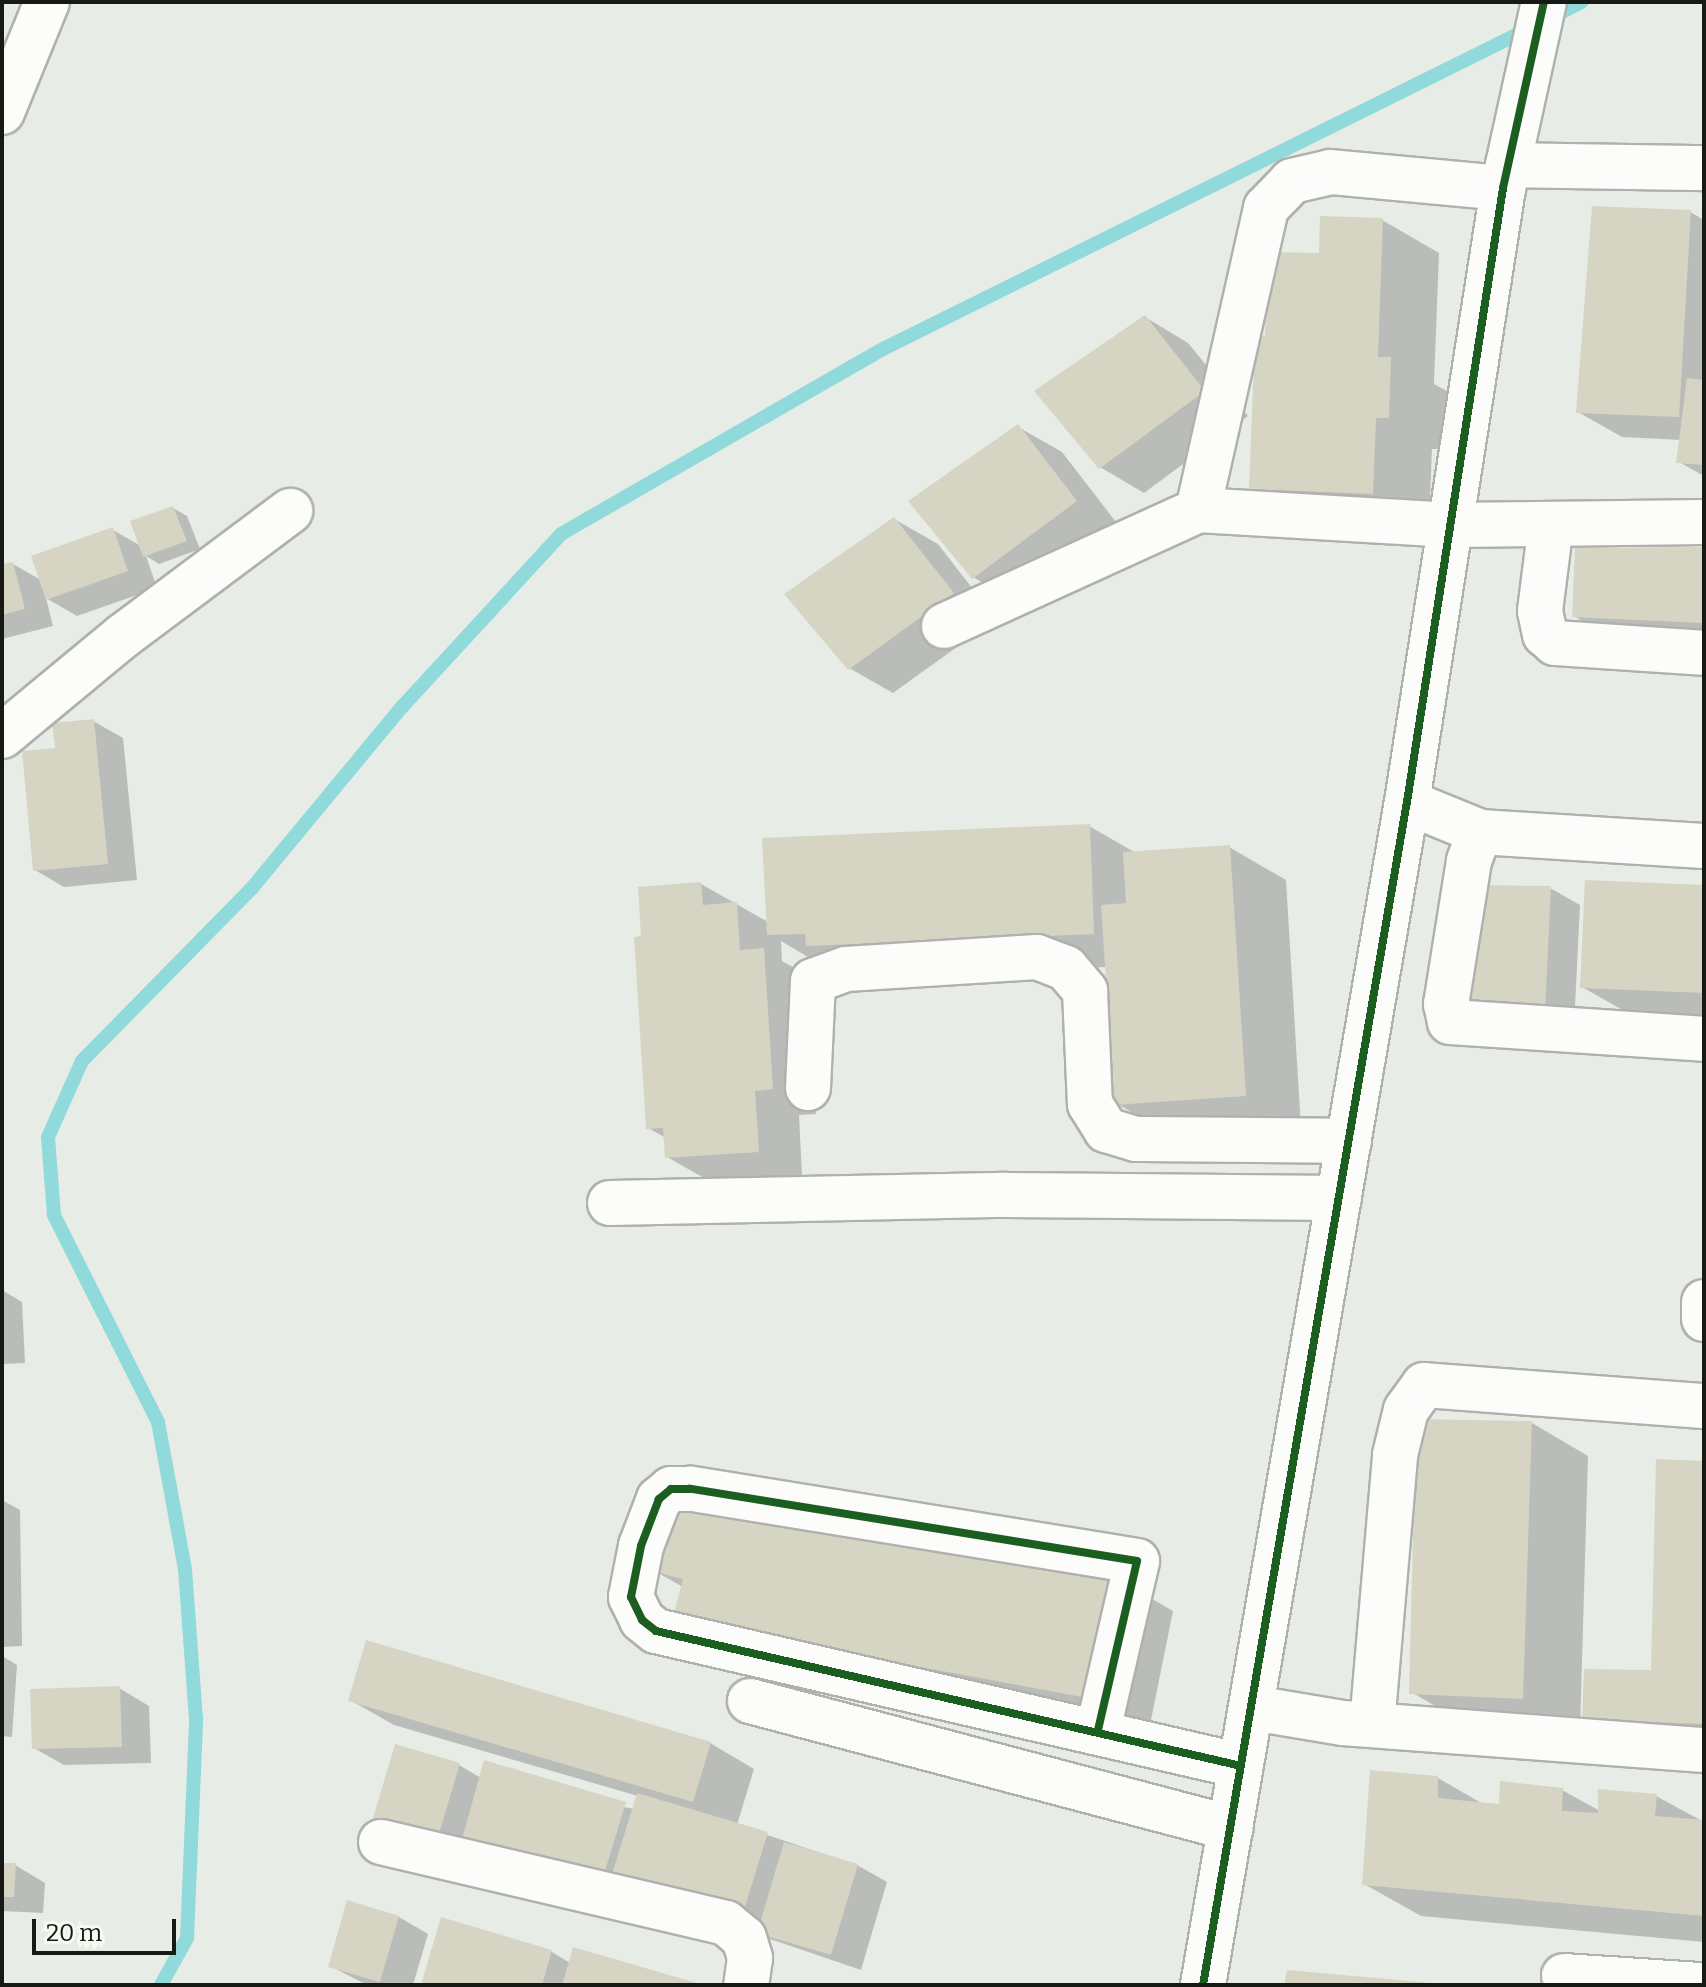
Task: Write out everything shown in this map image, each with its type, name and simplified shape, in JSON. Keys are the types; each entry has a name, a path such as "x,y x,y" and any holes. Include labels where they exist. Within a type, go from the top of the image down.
{"street":[{"path":"2,112 47,2"},
{"path":"1203,1985 1407,802 1506,176 1544,2"},
{"path":"1198,510 1266,208 1292,181 1330,172 1506,176 1704,168"},
{"path":"944,626 1198,510 1452,525 1704,522"},
{"path":"2,736 123,636 290,511"},
{"path":"1551,524 1540,611 1545,634 1555,643 1704,653"},
{"path":"1407,802 1480,832 1704,846"},
{"path":"1480,832 1469,861 1450,975 1446,1004 1450,1022 1704,1039"},
{"path":"808,1088 813,981 846,969 1037,957 1066,968 1085,991 1090,1104 1106,1130 1136,1139 1349,1141"},
{"path":"610,1203 1006,1195 1339,1198"},
{"path":"1704,1302 1704,1319"},
{"path":"1372,1725 1395,1455 1406,1410 1424,1385 1704,1406"},
{"path":"1098,1730 1137,1561 690,1489 671,1489 659,1499 641,1546 631,1597 642,1620 656,1631 1098,1730 1241,1766"},
{"path":"750,1701 1231,1828"},
{"path":"1253,1708 1372,1725 1704,1750"},
{"path":"381,1842 726,1923 744,1938 750,1958 746,1985"},
{"path":"1564,1976 1698,1985"}],"building":[{"path":"1592,206 1691,210 1679,417 1576,413"},
{"path":"1320,216 1383,218 1378,357 1391,357 1389,418 1376,418 1373,494 1249,489 1255,335 1265,336 1267,252 1319,253"},
{"path":"1145,315 1205,391 1099,469 1034,391"},
{"path":"1687,378 1704,380 1704,465 1676,463"},
{"path":"1018,424 1077,501 972,579 908,501"},
{"path":"173,506 187,541 143,557 130,521"},
{"path":"894,517 954,593 848,670 784,594"},
{"path":"113,527 128,571 46,600 31,556"},
{"path":"1704,547 1704,623 1572,617 1575,548"},
{"path":"13,562 25,609 2,615 2,564"},
{"path":"94,719 108,864 33,871 22,751 55,748 52,723"},
{"path":"1090,824 1094,934 806,946 805,934 767,935 762,838"},
{"path":"1230,845 1246,1096 1114,1105 1101,905 1126,903 1123,852"},
{"path":"1585,880 1704,885 1704,993 1580,988"},
{"path":"701,882 703,905 737,902 740,950 764,948 773,1089 755,1091 759,1152 665,1158 663,1128 646,1129 634,937 641,936 638,887"},
{"path":"1479,885 1551,886 1545,1012 1461,1009"},
{"path":"1416,1419 1532,1421 1523,1699 1409,1694"},
{"path":"1656,1459 1704,1461 1704,1724 1582,1720 1584,1669 1651,1670"},
{"path":"665,1504 1117,1576 1093,1699 672,1621 683,1579 648,1570"},
{"path":"366,1640 711,1742 693,1802 348,1701"},
{"path":"120,1686 122,1747 32,1749 30,1689"},
{"path":"395,1744 460,1763 436,1844 371,1825"},
{"path":"484,1760 626,1802 601,1884 461,1843"},
{"path":"1370,1770 1438,1776 1438,1798 1499,1804 1500,1781 1563,1788 1562,1811 1598,1813 1598,1789 1657,1794 1655,1816 1704,1820 1704,1916 1362,1885"},
{"path":"637,1793 768,1832 741,1920 610,1881"},
{"path":"784,1842 858,1864 831,1955 757,1933"},
{"path":"2,1863 16,1863 14,1897 2,1897"},
{"path":"347,1900 399,1916 380,1982 328,1967"},
{"path":"441,1917 552,1950 542,1985 421,1985"},
{"path":"573,1947 700,1984 700,1985 562,1985"},
{"path":"1287,1970 1432,1983 1432,1985 1284,1985"}],"waterway":[{"path":"1548,19 1582,2"},
{"path":"161,1985 187,1938 196,1719 185,1569 158,1422 54,1215 48,1137 82,1061 252,888 402,707 561,534 883,349 1530,28"}],"cycle path":[{"path":"1203,1985 1407,802 1503,188 1544,2"},
{"path":"1098,1730 1137,1561 690,1489 671,1489 659,1499 641,1546 631,1597 642,1620 656,1631 1241,1766"}]}
